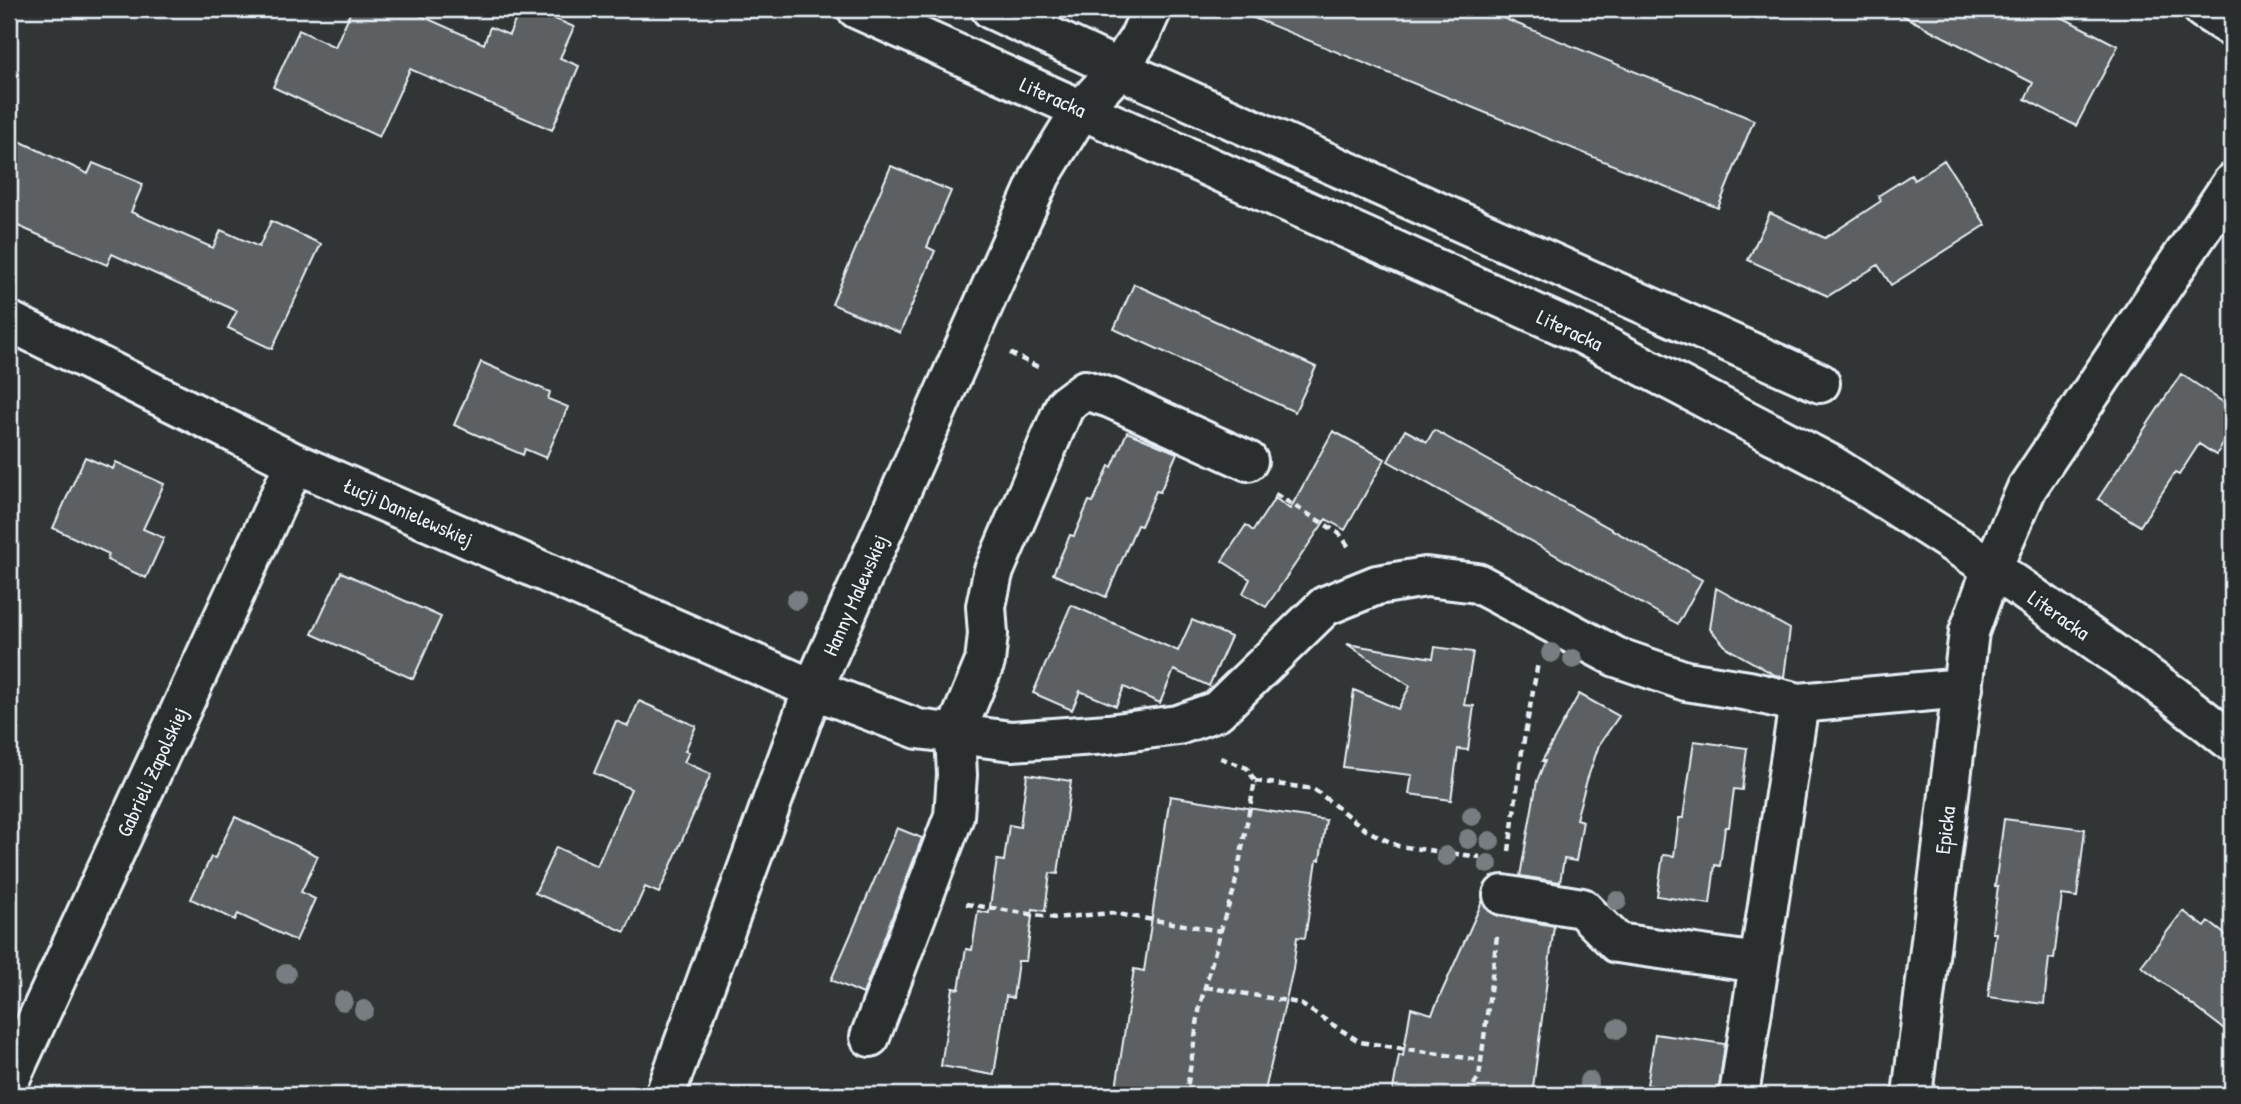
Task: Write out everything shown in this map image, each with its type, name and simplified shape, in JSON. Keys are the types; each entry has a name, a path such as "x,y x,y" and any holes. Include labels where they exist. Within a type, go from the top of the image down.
{"street":[{"name":"Literacka","path":"858,9 1584,335 1830,464 1992,568 2173,695 2232,742"},
{"path":"991,9 1820,383"},
{"name":"Hanny Malewskiej","path":"665,1095 813,689 1041,174 1081,110 1119,69 1139,38 1152,9"},
{"name":"Epicka","path":"1912,1095 1969,632 1992,568 2027,488 2232,183"},
{"name":"Łucji Danielewskiej","path":"9,321 295,463 813,689 918,729 1012,741 1108,734 1178,725 1217,711 1325,606 1377,585 1426,577 1477,583 1616,657 1686,681 1749,691 1800,704 1962,688"},
{"path":"870,1037 954,816 957,775 955,734 985,662 988,634 986,606 993,573 1065,405 1085,390 1110,398 1248,461"},
{"name":"Gabrieli Zapolskiej","path":"9,1081 295,463"},
{"path":"1738,1095 1800,704"},
{"path":"1498,877 1583,908 1617,943 1759,963"}],"path":[{"path":"971,334 1085,390"},
{"path":"1248,461 1270,491 1339,533 1377,585"},
{"path":"1178,725 1196,743 1213,754 1247,768 1255,781 1234,890 1200,1005 1187,1089 1183,1095"},
{"path":"1255,781 1314,789 1366,830 1398,846 1498,877"},
{"path":"923,897 1055,918 1111,913 1221,932"},
{"path":"1206,987 1299,1003 1360,1042 1480,1060"}],"building":[{"path":"352,9 406,9 484,44 490,27 509,35 520,9 532,9 574,27 560,58 579,66 552,130 410,69 379,137 273,87 299,30 335,47"},
{"path":"1232,9 1481,9 1754,120 1718,208"},
{"path":"1890,9 2046,9 2118,46 2076,126 2025,99 2033,83"},
{"path":"9,136 88,174 93,163 143,184 131,212 213,248 221,230 259,247 271,221 321,244 272,349 228,328 237,311 112,254 107,265 9,222"},
{"path":"1944,160 1986,225 1891,285 1878,265 1828,296 1748,260 1770,213 1825,238 1881,201 1878,196 1911,175 1914,180"},
{"path":"891,166 951,191 927,247 935,251 900,333 832,304"},
{"path":"1134,284 1316,367 1295,412 1114,329"},
{"path":"481,362 550,392 548,399 568,407 546,458 525,449 523,455 454,425"},
{"path":"2181,374 2232,408 2232,431 2216,455 2199,444 2179,475 2175,473 2140,526 2098,499"},
{"path":"1405,430 1427,442 1434,430 1702,580 1678,624 1388,461"},
{"path":"1333,431 1385,459 1345,530 1326,519 1266,607 1243,593 1250,579 1222,561 1246,525 1253,531 1275,498 1290,509"},
{"path":"1127,432 1177,453 1160,492 1156,491 1141,526 1137,525 1106,597 1053,574 1070,535 1074,536 1089,501 1093,502"},
{"path":"85,457 113,469 116,462 164,484 143,529 164,538 146,578 107,560 109,554 53,528"},
{"path":"341,572 441,617 413,679 312,634"},
{"path":"1716,588 1790,629 1784,677 1775,675 1727,648 1710,629"},
{"path":"1071,605 1178,651 1192,620 1231,637 1209,686 1174,670 1160,703 1124,687 1116,706 1080,691 1072,710 1033,693"},
{"path":"1347,644 1433,658 1435,647 1473,652 1464,705 1474,706 1468,750 1458,749 1451,800 1409,794 1412,775 1343,767 1354,690 1398,709 1410,686"},
{"path":"1579,694 1619,716 1599,745 1587,780 1576,819 1583,821 1576,861 1564,859 1560,882 1520,876 1537,781 1545,761 1542,761"},
{"path":"639,701 696,726 685,751 689,752 684,762 711,774 659,893 645,887 625,932 535,893 556,847 597,866 631,789 594,773 616,721 628,726"},
{"path":"1694,741 1747,748 1742,790 1734,789 1720,866 1715,865 1710,904 1657,896 1663,855 1674,856 1679,818 1683,818"},
{"path":"1027,774 1071,781 1058,874 1050,873 1045,911 1033,909 1026,961 1018,961 1013,998 1006,996 994,1075 941,1066 953,988 959,989 966,949 972,950 978,911 989,913 997,860 1004,861 1009,825 1020,827"},
{"path":"1170,796 1326,820 1305,938 1297,937 1293,969 1264,1095 1115,1095 1134,969 1144,971"},
{"path":"235,817 318,856 301,892 315,899 296,941 238,914 235,920 191,899 211,857 215,858"},
{"path":"2004,819 2085,829 2077,897 2062,895 2054,959 2049,958 2044,1004 1988,997 1996,933 1992,933 1998,886 1995,886"},
{"path":"897,828 922,838 863,994 831,980"},
{"path":"1482,902 1489,911 1499,916 1554,926 1532,1095 1392,1095 1399,1055 1403,1056 1411,1008 1432,1014"},
{"path":"2183,911 2205,927 2209,922 2232,940 2232,1035 2141,966"},
{"path":"1655,1034 1725,1044 1718,1095 1647,1085"}]}
